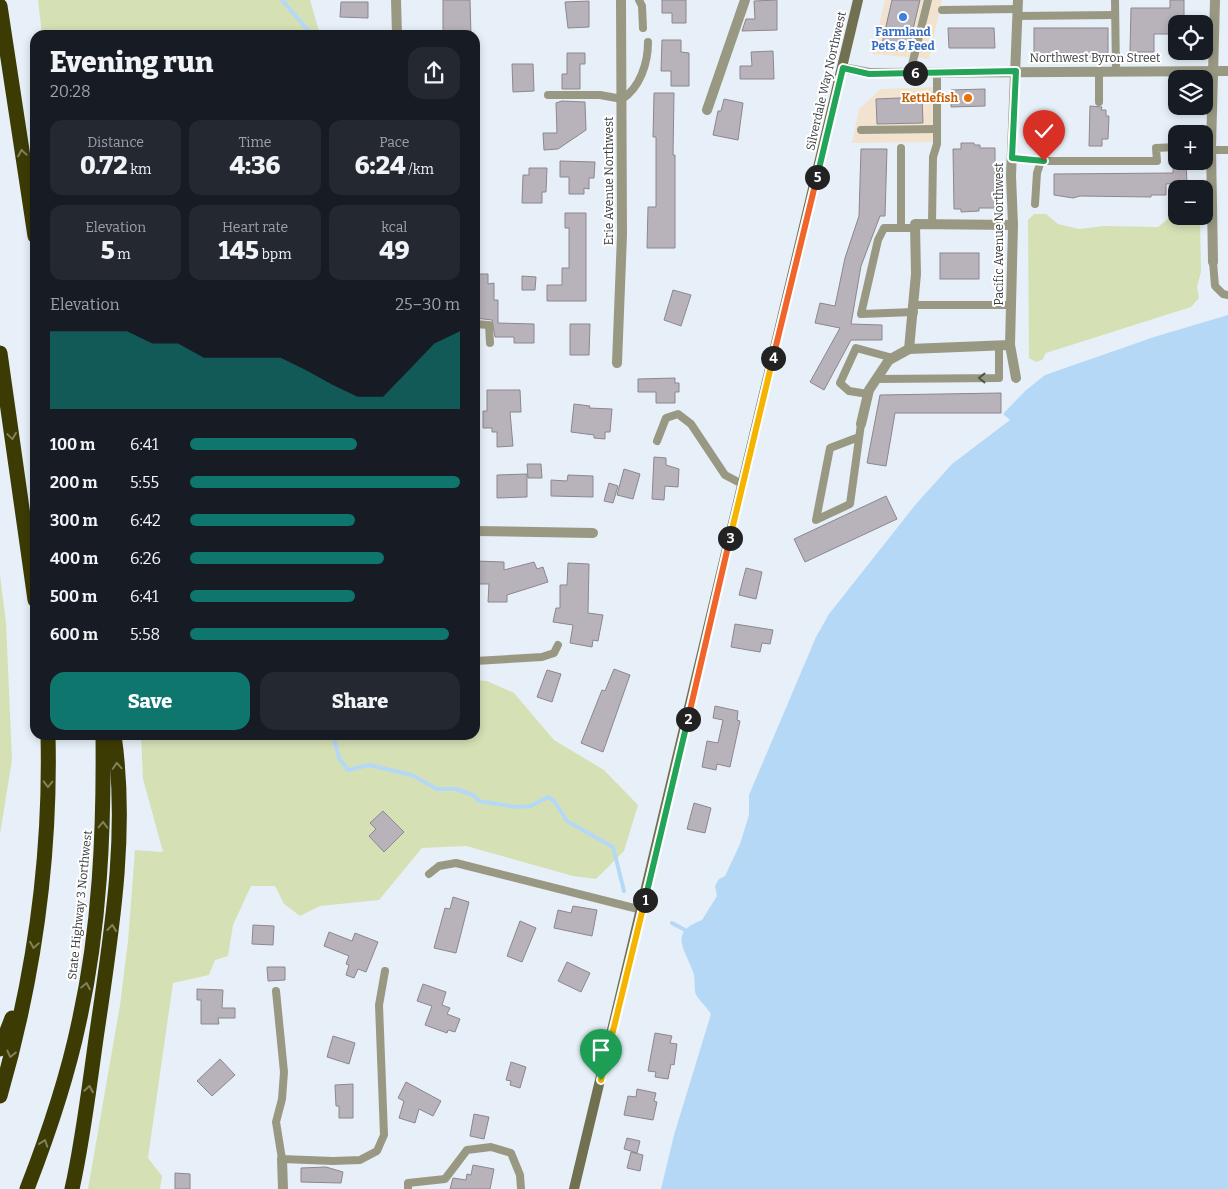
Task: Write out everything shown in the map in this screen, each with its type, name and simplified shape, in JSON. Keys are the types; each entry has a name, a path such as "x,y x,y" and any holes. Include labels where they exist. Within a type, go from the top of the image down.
{"highway":[{"path":"0,6 30,203"},
{"path":"0,353 30,565"},
{"path":"0,1096 30,973 46,844 48,740"},
{"name":"State Highway 3 Northwest","path":"27,1189 63,1080 79,1023 87,979 100,874 103,740"},
{"path":"72,1189 94,1055 115,895 118,839 118,766 115,740"},
{"path":"0,1049 30,973"}],"main road":[{"name":"Silverdale Way Northwest","path":"574,1189 858,0"}],"street":[{"path":"396,0 397,30"},
{"name":"Erie Avenue Northwest","path":"617,363 622,235 622,0"},
{"path":"707,110 745,0"},
{"path":"1212,70 1215,0"},
{"name":"Pacific Avenue Northwest","path":"1016,378 1010,346 1013,225 1012,158 1018,9"},
{"name":"Northwest Byron Street","path":"843,68 869,74 1016,71 1168,71"},
{"name":"Northwest Byron Street","path":"1213,71 1228,71"},
{"path":"1210,170 1213,262"},
{"path":"909,349 914,308 915,224 1013,225"},
{"path":"861,424 868,394 877,379 893,358 909,349 1010,346"},
{"path":"480,531 593,533"},
{"path":"282,1159 283,1189"}],"lane":[{"path":"639,0 642,6 644,28"},
{"path":"910,73 928,0"},
{"path":"1115,0 1116,71"},
{"path":"942,10 1018,9 1115,15"},
{"path":"548,95 600,95 622,99 636,87 641,71 648,60 648,42"},
{"path":"1099,71 1099,102"},
{"path":"932,224 933,158 937,144 937,72"},
{"path":"861,130 937,129"},
{"path":"1012,158 1041,161 1157,161 1156,148 1168,147"},
{"path":"901,148 901,228"},
{"path":"1213,148 1228,150"},
{"path":"1035,204 1037,172 1041,161"},
{"path":"915,228 884,228 878,240 861,314 914,308 1011,305"},
{"path":"1213,262 1215,286 1223,294 1228,295"},
{"path":"480,324 488,325 490,343"},
{"path":"877,379 999,378 999,346"},
{"path":"868,394 849,391 840,383 856,348 893,358"},
{"path":"657,441 666,418 678,414 692,424 725,476 742,484"},
{"path":"859,438 830,448 816,520 850,504 861,424"},
{"path":"480,661 542,657 554,653 558,645"},
{"path":"428,874 439,866 456,863 642,910"},
{"path":"276,991 284,1072 282,1099 276,1122 282,1159 360,1160 377,1151 384,1135 379,1005 386,971"},
{"path":"408,1189 408,1183 445,1179 467,1150 491,1147 511,1153 520,1176 521,1189"}],"shaded area":[{"path":"885,0 942,0 929,59 872,54"},
{"path":"934,87 933,142 852,143 859,109 881,89"}],"green space":[{"path":"38,0 310,0 319,30 41,30"},
{"path":"1034,214 1046,214 1058,224 1079,229 1104,226 1158,227 1168,219 1168,225 1200,225 1201,272 1197,287 1199,298 1191,307 1046,353 1042,360 1036,362 1029,358 1028,220"},
{"path":"0,575 6,623 12,760 0,834"},
{"path":"480,680 487,681 514,693 554,740 604,770 638,805 624,851 596,879 573,876 466,846 422,848 379,900 320,906 300,916 284,904 275,886 251,886 233,925 228,956 215,960 209,975 173,983 148,1158 162,1176 160,1189 88,1189 120,1005 128,941 135,850 163,852 143,779 141,740 480,740"}],"water":[{"path":"1228,315 1228,1189 661,1189 674,1135 711,1014 696,995 694,975 684,950 682,937 691,925 702,920 717,896 715,886 719,879 725,876 740,844 749,815 749,795 816,637 829,614 916,504 952,464 1010,420 1003,414 1025,391 1045,375 1154,337"}],"building":[{"path":"443,0 470,0 471,30 443,30"},
{"path":"662,0 686,0 686,23 672,23 672,13 662,13"},
{"path":"777,0 777,30 742,31 746,19 755,19 754,1"},
{"name":"Farmland Pets & Feed","path":"892,0 920,0 908,50 883,51 881,48"},
{"path":"1170,0 1184,0 1184,15 1168,15 1168,34 1154,34 1154,52 1130,52 1131,8 1170,8"},
{"path":"589,1 589,27 568,28 565,2"},
{"path":"341,2 368,2 368,18 340,17"},
{"path":"948,28 994,28 995,48 949,48"},
{"path":"1034,28 1108,28 1108,57 1034,57"},
{"path":"662,40 681,40 681,52 689,53 689,86 671,86 671,71 661,71"},
{"path":"773,51 774,79 740,79 740,66 752,66 751,52"},
{"path":"567,53 585,53 585,64 580,64 580,89 562,89 562,74 567,74"},
{"path":"512,64 533,64 534,91 513,92"},
{"name":"Kettlefish","path":"985,89 985,106 951,107 951,90"},
{"path":"654,93 674,93 675,248 647,248 648,207 656,207 656,137 653,137"},
{"path":"922,97 923,123 877,124 876,99"},
{"path":"724,99 743,103 738,140 713,135 718,111 721,111"},
{"path":"562,101 585,102 586,130 558,149 544,150 543,133 557,133 556,103"},
{"path":"1090,106 1102,107 1101,110 1106,110 1106,116 1109,116 1108,139 1102,139 1102,146 1089,146"},
{"path":"1058,128 1058,144 1036,144 1036,129"},
{"path":"961,143 974,143 974,145 980,145 980,148 995,148 995,208 979,208 979,211 961,212 961,209 954,209 953,149 961,149"},
{"path":"861,149 887,149 885,216 880,216 861,266 851,324 882,325 882,340 851,340 824,390 810,382 840,328 815,323 820,303 835,306 845,258 859,216"},
{"path":"560,161 595,162 594,178 589,178 589,189 584,188 584,194 569,194 569,177 560,177"},
{"path":"529,168 547,168 546,192 542,192 542,203 522,203 523,175 529,175"},
{"path":"1173,170 1186,170 1187,180 1168,180 1166,195 1151,195 1151,197 1080,196 1073,198 1054,195 1054,174 1173,173"},
{"path":"565,213 586,213 586,301 547,301 547,285 562,285 562,268 569,268 569,228 565,228"},
{"path":"940,253 979,253 979,279 940,279"},
{"path":"480,274 488,274 488,284 494,283 494,300 498,300 498,323 534,324 534,343 514,343 514,337 495,337 492,320 480,319"},
{"path":"522,276 536,277 535,290 522,290"},
{"path":"673,290 691,295 681,326 664,320"},
{"path":"570,324 590,324 589,355 570,355"},
{"path":"675,378 675,383 679,383 679,392 675,392 675,403 656,403 656,392 638,392 638,379"},
{"path":"487,390 520,390 521,412 510,412 513,446 497,447 497,432 492,432 492,428 483,428 483,411 487,411"},
{"path":"1001,393 1001,413 895,413 886,466 867,463 880,395"},
{"path":"574,404 590,406 589,408 612,409 610,432 605,432 605,439 594,438 594,435 571,432"},
{"path":"654,457 666,458 666,465 679,469 678,487 665,486 664,500 652,499"},
{"path":"527,464 541,464 542,478 528,478"},
{"path":"624,469 640,474 633,499 617,495"},
{"path":"527,474 527,497 497,498 497,475"},
{"path":"568,475 593,476 593,497 551,496 551,480 567,481"},
{"path":"609,483 618,486 613,503 604,501"},
{"path":"886,496 897,519 805,562 794,539"},
{"path":"480,561 504,562 504,570 534,562 537,569 543,567 548,582 507,595 507,602 488,602 489,584 480,584"},
{"path":"568,563 589,564 588,613 603,615 598,641 593,640 592,647 570,643 573,625 553,622 556,608 560,608 560,585 567,585"},
{"path":"746,568 762,572 756,599 739,595"},
{"path":"735,624 773,630 770,644 762,643 760,652 731,647"},
{"path":"614,669 630,675 603,752 581,743 602,690 605,691"},
{"path":"547,670 561,674 552,702 537,697"},
{"path":"715,706 738,711 737,720 740,721 730,767 717,764 716,770 702,767 707,741 718,743 723,720 713,718"},
{"path":"694,803 711,808 705,833 687,829"},
{"path":"383,811 404,832 384,852 369,836 376,829 370,823"},
{"path":"453,897 469,902 456,953 434,948 445,908 450,909"},
{"path":"573,906 597,910 592,936 554,928 558,910 571,913"},
{"path":"520,921 536,928 522,962 507,956"},
{"path":"253,925 274,926 273,945 252,944"},
{"path":"329,932 352,941 355,933 378,942 366,972 358,969 354,978 346,975 349,965 346,964 349,956 324,946"},
{"path":"567,962 590,973 581,992 558,981"},
{"path":"267,967 285,967 285,980 268,981"},
{"path":"423,984 446,992 442,1005 450,1008 447,1014 460,1019 455,1032 448,1030 447,1033 425,1025 432,1006 417,1001"},
{"path":"197,989 223,990 222,1008 235,1008 235,1018 218,1018 219,1024 201,1024 201,1000 197,1000"},
{"path":"655,1033 672,1036 670,1043 677,1044 674,1065 671,1064 668,1079 655,1077 656,1072 648,1071"},
{"path":"333,1036 355,1043 349,1064 327,1057"},
{"path":"220,1059 235,1075 212,1096 197,1081"},
{"path":"511,1062 526,1067 520,1088 510,1085 511,1081 506,1080"},
{"path":"406,1082 441,1101 433,1116 419,1109 415,1123 399,1118 404,1101 398,1098"},
{"path":"353,1084 353,1118 339,1118 339,1106 336,1106 335,1085"},
{"path":"637,1089 656,1093 654,1101 657,1102 653,1120 624,1115 628,1096 636,1097"},
{"path":"474,1114 489,1117 484,1139 470,1136"},
{"path":"627,1138 640,1141 637,1153 624,1149"},
{"path":"631,1152 643,1155 640,1171 627,1168"},
{"path":"473,1165 494,1169 490,1189 450,1189 453,1178 466,1180 467,1174 471,1175"},
{"path":"326,1167 343,1172 341,1183 301,1182 301,1168"},
{"path":"175,1173 190,1174 190,1189 175,1189"}],"waterway":[{"path":"282,0 308,30"},
{"path":"334,740 339,758 348,770 369,765 412,775 437,789 456,789 473,795 479,801 516,807 531,806 548,797 554,801 567,821 613,847 624,891"},
{"path":"672,923 685,930"}],"place":[{"name":"Farmland Pets & Feed","path":"903,17"},
{"name":"Kettlefish","path":"968,98"}],"route":[{"path":"601,1080 843,68 869,74 1016,71 1012,158 1044,161"}]}
